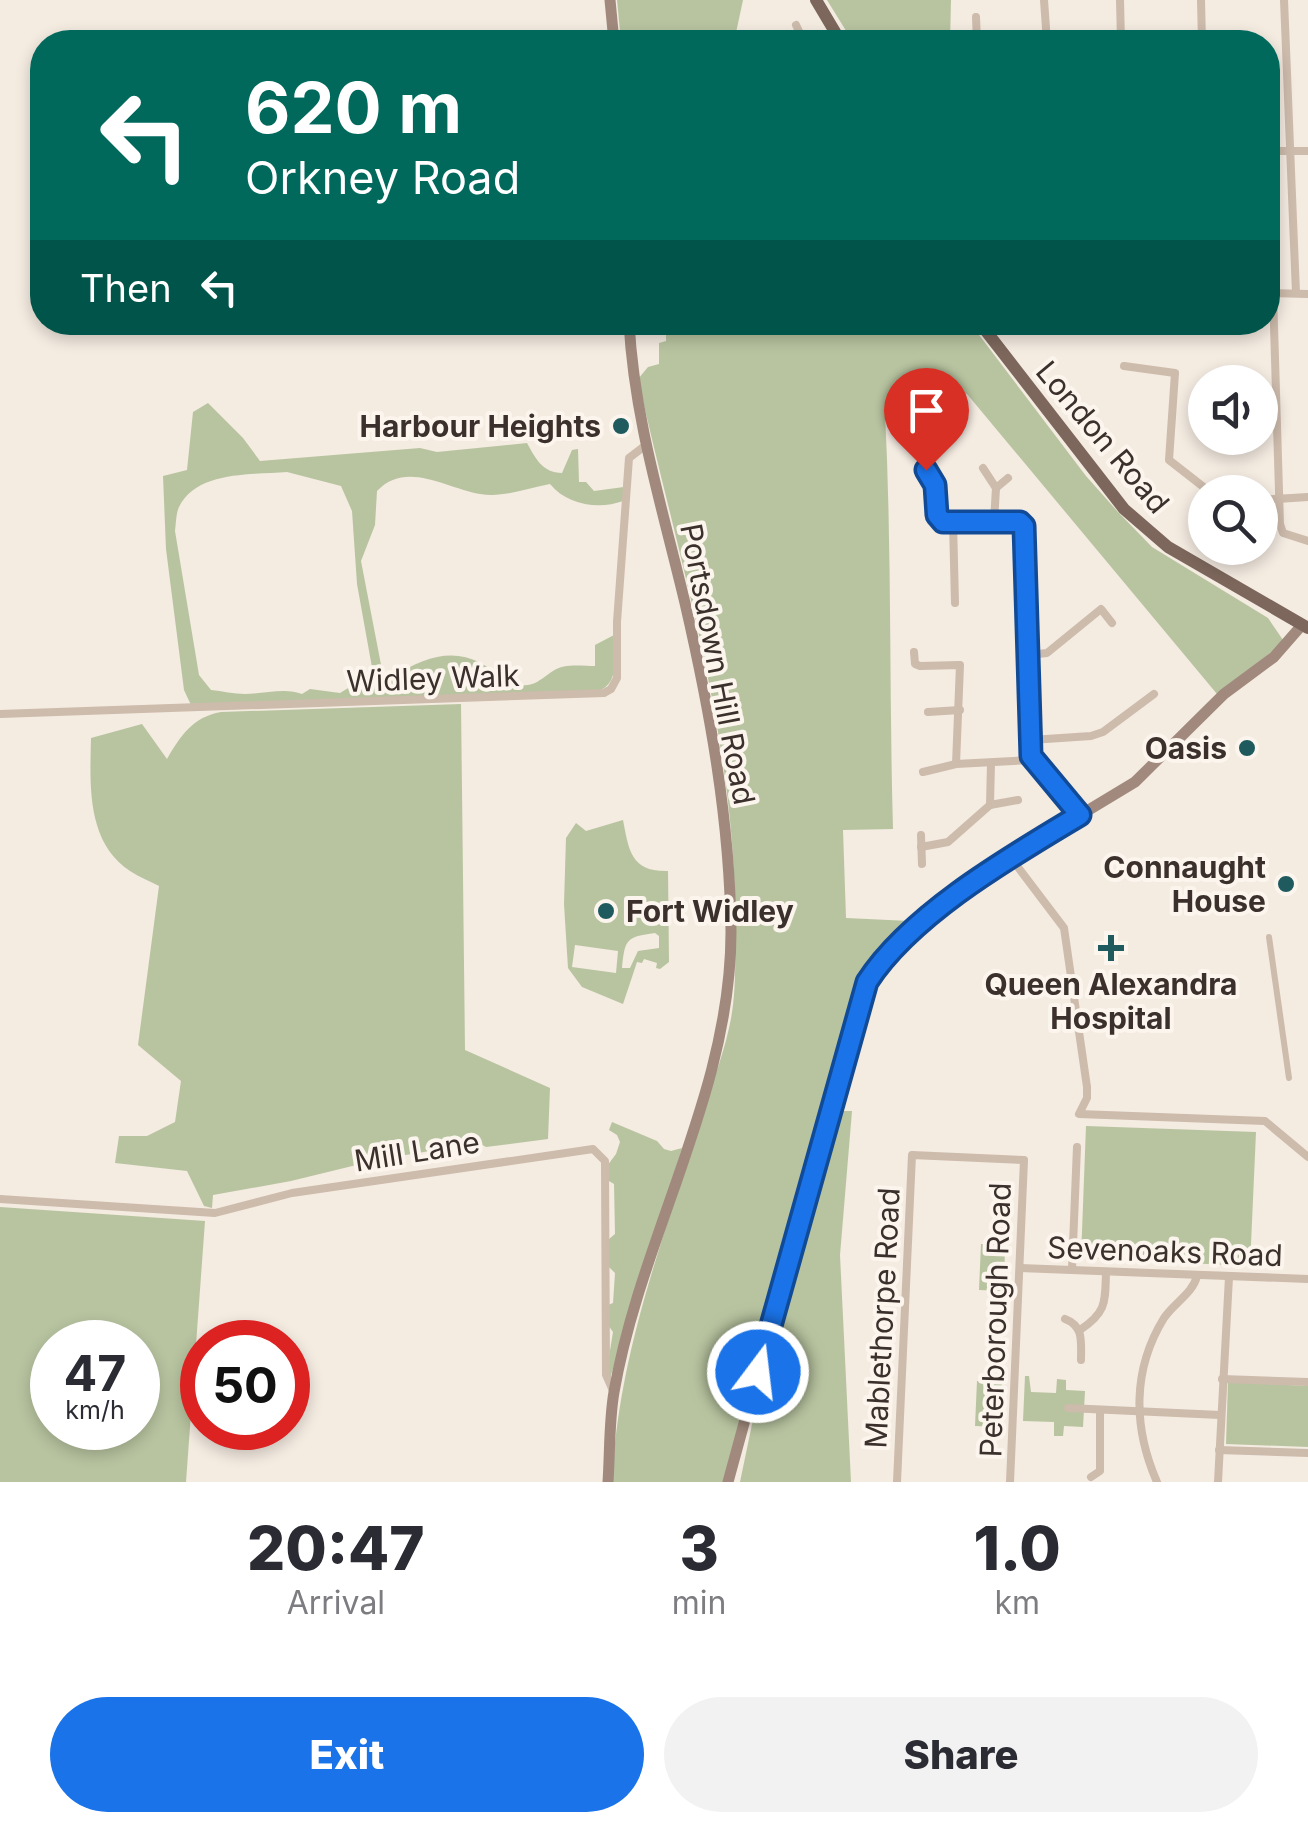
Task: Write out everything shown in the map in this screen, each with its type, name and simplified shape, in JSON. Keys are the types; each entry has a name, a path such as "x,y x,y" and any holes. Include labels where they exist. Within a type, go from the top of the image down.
{"main road":[{"path":"610,0 613,30"},
{"path":"816,0 834,30"},
{"name":"Portsdown Hill Road","path":"608,1482 614,1393 635,1310 714,1058 728,978 731,932 726,845 707,704 646,445 632,371 630,335"},
{"name":"London Road","path":"988,335 1124,509 1168,547 1305,627"},
{"path":"728,1482 861,995 884,956 920,924 1011,858 1135,782 1224,694 1274,658 1305,627"}],"street":[{"path":"1044,0 1046,30"},
{"path":"1120,0 1121,30"},
{"path":"1201,0 1202,30"},
{"path":"1284,0 1296,293"},
{"path":"976,16 977,30"},
{"path":"796,25 798,30"},
{"path":"1280,151 1308,151"},
{"path":"1280,293 1308,294"},
{"path":"1272,335 1277,475"},
{"path":"1124,366 1175,373 1169,460 1188,475"},
{"path":"937,428 920,437 924,462 935,485 939,520 1020,522 1025,530 1032,760 1080,815"},
{"name":"Widley Walk","path":"0,714 604,692 611,689 617,678 617,622 629,458 646,445"},
{"path":"983,468 996,488 994,522"},
{"path":"996,488 1008,478"},
{"path":"1308,498 1278,499 1283,533 1308,541"},
{"path":"952,522 955,603"},
{"path":"941,590 955,590"},
{"path":"1092,597 1112,623"},
{"path":"1028,655 1047,653 1101,608"},
{"path":"914,652 915,664 920,666 960,665 956,764"},
{"path":"1031,740 1103,732 1154,694"},
{"path":"928,712 960,710"},
{"path":"1130,712 1137,721"},
{"path":"923,772 956,764 1032,760"},
{"path":"990,763 990,805"},
{"path":"922,846 948,842 990,805 1018,800"},
{"path":"921,835 922,864"},
{"path":"1011,858 1064,928 1087,1087 1079,1114 1265,1121 1308,1157"},
{"path":"1268,936 1289,1078"},
{"path":"1072,1269 1077,1146"},
{"name":"Mill Lane","path":"0,1199 215,1213 292,1193 593,1149 605,1161 606,1374 614,1393"},
{"name":"Mablethorpe Road","path":"897,1482 912,1155 1024,1160"},
{"name":"Peterborough Road","path":"1010,1482 1024,1160"},
{"name":"Sevenoaks Road","path":"1020,1268 1308,1279"},
{"path":"1080,1330 1099,1317 1105,1300 1106,1272"},
{"path":"1156,1482 1141,1438 1137,1411 1141,1374 1166,1316 1195,1285 1197,1276"},
{"path":"1218,1482 1228,1276"},
{"path":"1065,1318 1080,1330 1081,1360"},
{"path":"1222,1379 1308,1382"},
{"path":"1068,1408 1220,1414"},
{"path":"1091,1477 1100,1471 1100,1410"},
{"path":"1219,1450 1308,1454"}],"green space":[{"path":"617,0 743,0 737,30 620,30"},
{"path":"827,0 951,0 950,30 846,30"},
{"path":"666,335 979,335 1086,476 1152,547 1268,618 1283,640 1217,694 967,394 944,389 923,391 885,413 893,829 843,830 846,918 910,921 861,983 724,1482 612,1482 632,1344 723,1052 734,989 733,853 726,784 702,648 638,379 648,367 659,364 659,343 666,341"},
{"path":"208,403 260,461 527,443 545,467 562,473 572,450 578,449 579,482 586,482 594,491 624,487 623,501 584,504 565,497 550,484 489,495 427,479 401,478 377,491 375,525 361,561 383,675 393,677 424,661 453,656 481,663 508,685 529,685 562,667 595,666 595,645 614,635 615,666 611,680 601,690 191,705 184,690 166,549 163,476 187,470 193,412","holes":["287,472 341,486 352,511 357,584 373,673 340,693 310,689 302,694 211,690 199,675 175,531 179,507 199,486 227,477"]},
{"path":"461,704 465,1050 550,1088 548,1139 486,1147 479,1143 381,1159 213,1195 212,1208 204,1206 187,1171 115,1163 119,1136 147,1136 175,1122 181,1081 138,1045 159,886 130,871 105,844 91,793 91,738 142,724 167,759 189,728 221,712"},
{"path":"623,820 634,858 646,868 668,871 669,962 660,969 656,968 657,963 644,959 637,962 623,1004 582,987 568,968 564,904 566,838 576,823 586,831","holes":["655,933 659,936 659,948 638,951 630,968 622,968 629,941","575,945 618,951 616,973 572,967"]},
{"path":"836,1111 852,1111 840,1255 851,1482 740,1482 756,1405"},
{"path":"612,1122 657,1141 664,1149 682,1148 610,1378 613,1332 608,1325 608,1305 613,1303 615,1273 607,1265 609,1239 615,1234 614,1184 609,1181 607,1166 620,1142 609,1130"},
{"path":"1086,1126 1256,1132 1250,1266 1081,1258"},
{"path":"0,1207 205,1221 198,1320 180,1320 180,1450 188,1450 186,1482 0,1482"},
{"path":"981,1244 1005,1244 1004,1291 979,1290"},
{"path":"1025,1376 1029,1376 1031,1392 1056,1393 1057,1379 1066,1380 1066,1390 1085,1391 1083,1427 1064,1426 1063,1436 1054,1436 1054,1422 1023,1421"},
{"path":"977,1381 1002,1382 1000,1427 975,1426"},
{"path":"1228,1382 1308,1386 1308,1447 1226,1444"}],"place":[{"name":"Harbour Heights","path":"621,426"},
{"name":"Oasis","path":"1247,748"},
{"name":"Connaught House","path":"1286,884"},
{"name":"Fort Widley","path":"606,911"},
{"name":"Queen Alexandra Hospital","path":"1111,948"}],"route":[{"path":"758,1372 867,982 884,956 920,924 1029,846 1080,815 1031,756 1024,526 1020,522 939,520 935,485 926,470"}]}
